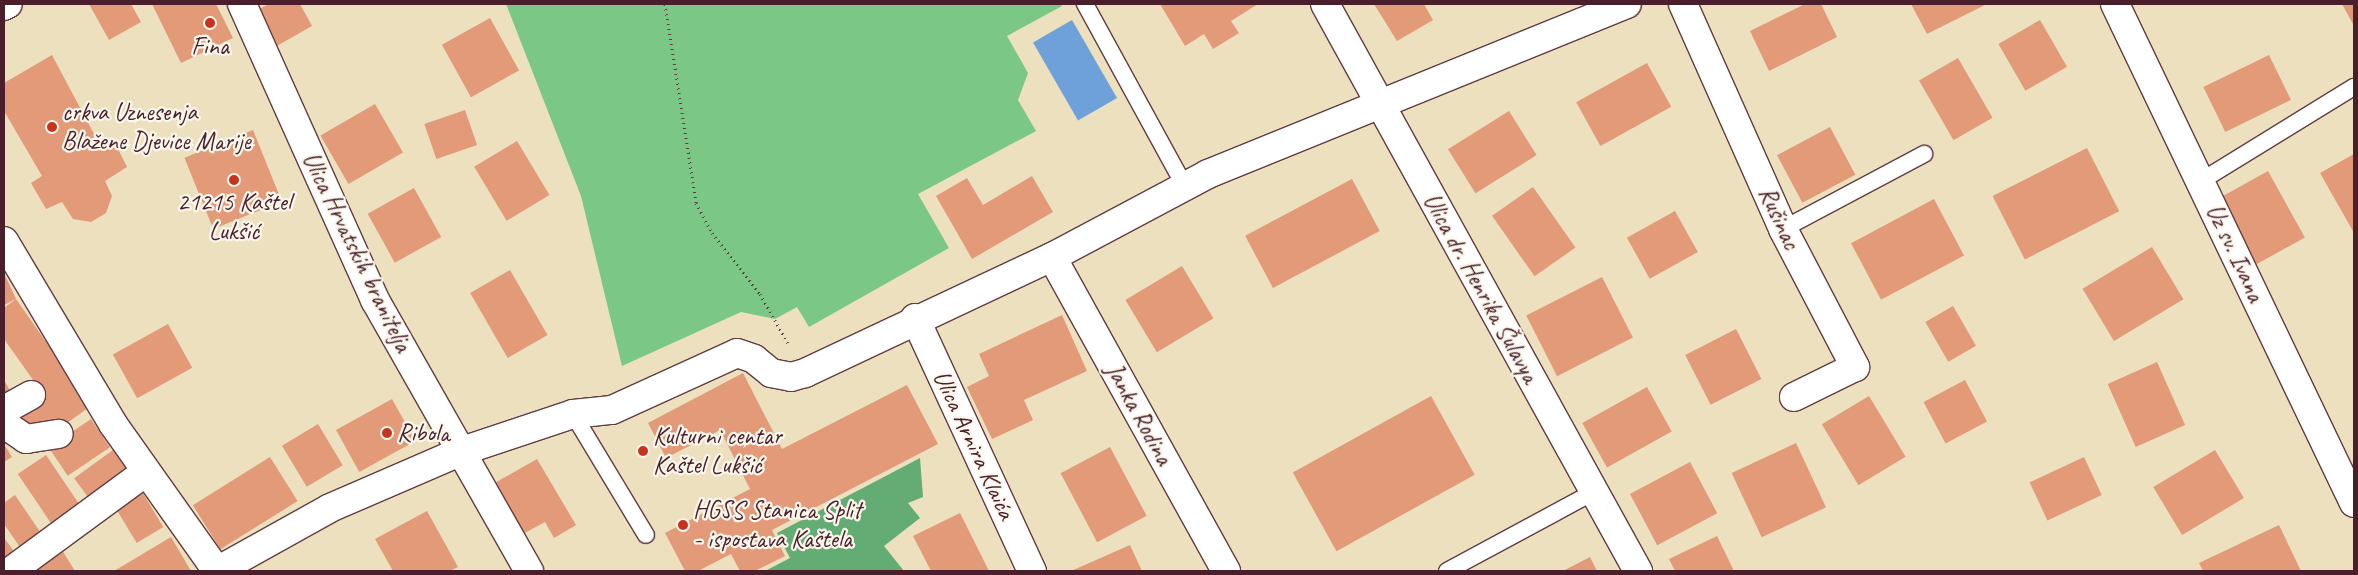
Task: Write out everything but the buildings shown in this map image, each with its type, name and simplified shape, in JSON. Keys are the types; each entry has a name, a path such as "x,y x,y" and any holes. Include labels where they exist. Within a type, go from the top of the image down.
{"street":[{"path":"4,6 8,4"},
{"name":"Ulica Hrvatskih branitelja","path":"242,4 374,300 529,571"},
{"name":"Ulica dr. Henrika Šulavya","path":"1325,4 1638,571"},
{"path":"4,242 113,424 217,571 330,508 462,451 573,414 612,410 737,353 754,359 771,373 791,377 805,373 915,318 1052,257 1185,187 1628,4"},
{"name":"Rušinac","path":"1683,4 1783,229 1855,367 1794,397"},
{"name":"Uz sv. Ivana","path":"2115,4 2354,503"},
{"name":"Janka Rodina","path":"1052,257 1226,571"},
{"name":"Ulica Arnira Klaića","path":"915,318 1032,571"},
{"path":"4,410 31,395"},
{"path":"4,424 26,439 59,434"},
{"path":"11,571 146,472"}],"lane":[{"path":"1085,4 1185,187"},
{"path":"2201,181 2354,87"},
{"path":"1783,229 1924,154"},
{"path":"573,414 646,534"},
{"path":"1447,571 1594,492"}],"path":[{"path":"665,4 696,203 712,233 770,312"}],"green space":[{"path":"506,4 1060,4 1062,6 1007,36 1028,73 1018,100 1036,131 918,194 949,248 809,327 797,307 775,319 741,312 622,366 581,196"},
{"path":"920,458 923,497 908,503 920,518 884,546 904,571 765,571 790,558 777,533"}],"water":[{"path":"1072,20 1117,98 1078,120 1033,42"}],"place":[{"name":"Fina","path":"210,23"},
{"name":"crkva Uznesenja Blažene Djevice Marije","path":"52,127"},
{"name":"21215 Kaštel Lukšić","path":"234,180"},
{"name":"Ribola","path":"387,433"},
{"name":"Kulturni centar Kaštel Lukšić","path":"643,451"},
{"name":"HGSS Stanica Split - ispostava Kaštela","path":"683,525"}]}
